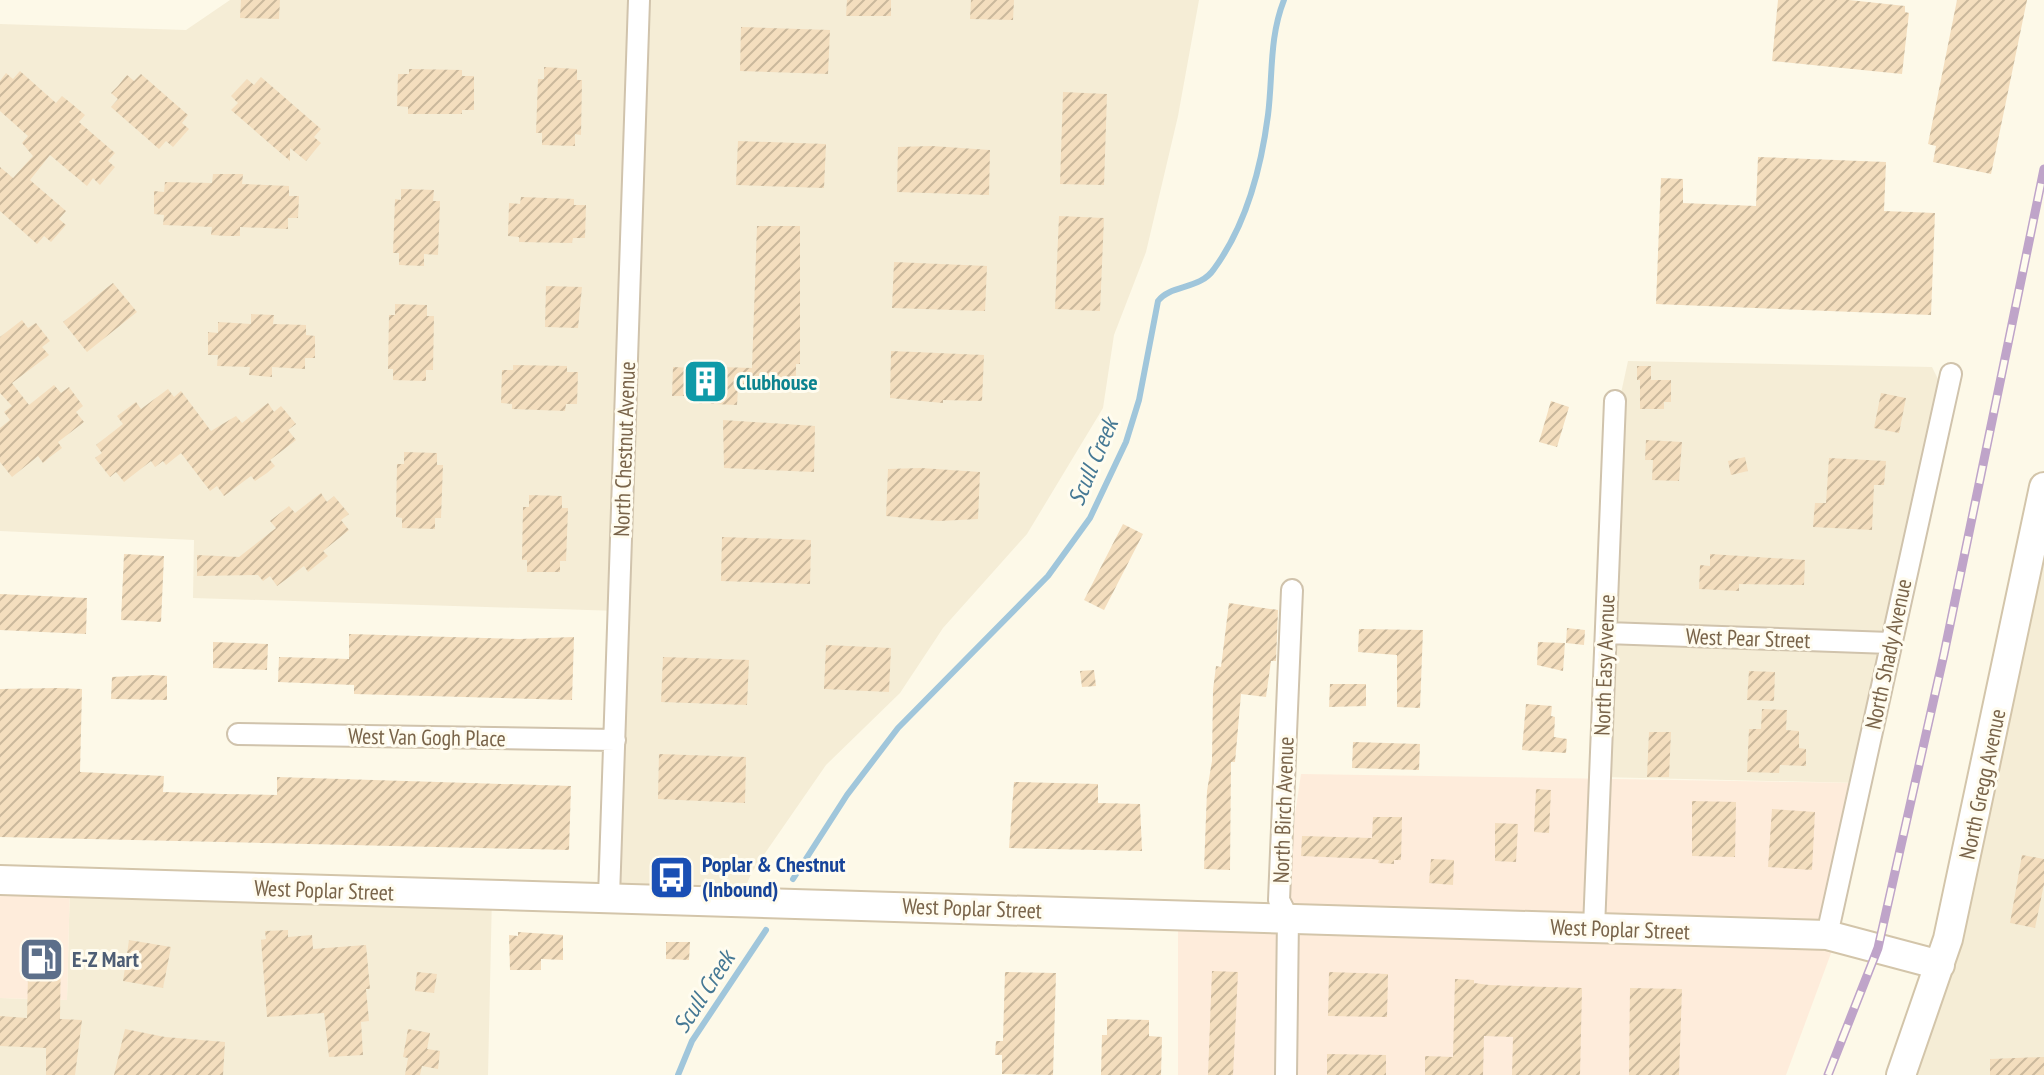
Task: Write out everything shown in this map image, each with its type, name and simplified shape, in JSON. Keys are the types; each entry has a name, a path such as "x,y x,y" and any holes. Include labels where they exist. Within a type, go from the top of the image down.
{"street":[{"name":"North Chestnut Avenue","path":"609,897 639,0"},
{"name":"North Shady Avenue","path":"1827,935 1951,374"},
{"name":"North Easy Avenue","path":"1594,928 1615,401"},
{"name":"North Gregg Avenue","path":"1901,1075 1940,965 1980,798 2044,487"},
{"name":"North Birch Avenue","path":"1286,1075 1288,918 1279,900 1292,590"},
{"name":"West Pear Street","path":"1606,633 1890,643"},
{"name":"West Van Gogh Place","path":"238,734 615,740"},
{"name":"West Poplar Street","path":"0,880 1827,935 1940,965"}],"shaded area":[{"path":"230,0 1199,0 1178,116 1146,252 1114,335 1103,408 1027,534 943,628 900,693 826,765 752,872 739,901 609,897 619,611 193,598 194,540 0,531 0,24 186,30"},
{"path":"1628,361 1932,367 1946,395 1860,783 1600,777 1613,430"},
{"path":"2044,487 2044,1075 1901,1075"},
{"path":"1301,774 1860,783 1837,937 1786,1075 1178,1075 1178,927 1278,928"},
{"path":"0,880 70,882 67,1000 0,998"},
{"path":"70,882 492,895 488,1075 0,1075 0,998 67,1000"}],"building":[{"path":"241,0 280,0 279,19 240,18"},
{"path":"847,0 891,0 891,16 846,16"},
{"path":"971,0 1014,0 1013,20 970,19"},
{"path":"1778,0 1849,0 1905,6 1905,12 1909,13 1902,74 1772,61"},
{"path":"1957,0 2027,0 1991,174 1933,162 1936,146 1928,144"},
{"path":"741,27 830,30 828,74 740,71"},
{"path":"544,67 577,69 577,80 582,80 581,135 575,134 575,146 542,145 542,133 536,133 538,79 544,79"},
{"path":"409,69 462,70 462,76 474,76 474,110 462,110 462,114 408,114 408,107 397,106 398,74 409,74"},
{"path":"20,71 56,103 62,96 85,115 79,122 115,153 108,161 115,167 100,185 93,178 87,186 50,155 30,180 66,211 59,219 66,225 51,242 44,236 37,244 0,211 0,167 13,178 33,156 22,143 28,136 0,111 0,81 6,73 13,79"},
{"path":"141,74 188,115 182,123 189,129 173,147 166,141 159,149 111,107 118,99 111,93 127,75 134,81"},
{"path":"261,77 321,129 314,137 321,143 306,161 290,148 290,161 231,110 238,103 231,96 247,79 254,85"},
{"path":"1063,92 1107,94 1104,185 1060,184"},
{"path":"738,141 826,144 824,188 736,185"},
{"path":"898,147 990,150 989,195 897,192"},
{"path":"1758,157 1886,162 1884,211 1935,213 1931,315 1656,304 1661,178 1683,179 1683,203 1756,206"},
{"path":"213,174 243,174 242,184 289,186 289,196 299,196 298,218 288,218 288,229 240,227 240,236 211,235 212,227 163,225 164,215 154,214 154,191 164,192 165,182 212,183"},
{"path":"401,189 434,190 433,201 440,201 438,255 424,254 424,266 399,265 399,253 393,253 395,199 401,200"},
{"path":"521,197 574,199 574,205 586,205 585,238 573,238 572,243 519,242 519,237 508,236 509,203 520,204"},
{"path":"1059,216 1104,218 1100,311 1055,309"},
{"path":"757,226 800,226 800,364 796,364 796,389 738,389 737,405 690,403 691,396 672,396 673,367 692,368 692,360 722,361 721,367 752,368"},
{"path":"894,262 987,266 985,311 892,308"},
{"path":"113,283 137,312 87,352 63,322"},
{"path":"546,286 582,287 578,328 545,327"},
{"path":"395,304 427,305 427,316 434,316 433,370 426,370 426,381 393,380 393,369 388,369 389,315 395,315"},
{"path":"251,314 274,315 273,324 306,325 306,335 315,336 315,358 305,358 305,369 272,367 272,377 249,375 250,367 217,366 218,355 208,355 208,332 218,333 218,322 251,324"},
{"path":"22,320 28,328 36,323 50,341 42,347 49,355 12,383 29,405 54,385 61,393 69,387 83,406 76,412 84,422 58,442 62,448 43,463 38,456 12,477 0,462 0,428 10,420 4,412 12,406 0,393 0,337"},
{"path":"891,351 984,355 982,401 943,400 943,403 890,398"},
{"path":"513,365 567,366 567,372 578,372 577,404 566,404 565,411 512,409 512,404 501,403 502,370 513,370"},
{"path":"1637,366 1651,366 1651,380 1637,380"},
{"path":"1640,380 1671,380 1671,402 1664,402 1664,409 1640,409"},
{"path":"168,389 174,397 181,391 211,431 236,416 242,423 268,403 274,412 281,406 296,424 288,430 296,440 270,460 275,466 267,473 255,481 251,476 224,496 217,486 210,491 181,453 166,465 163,461 155,467 151,461 124,482 116,472 110,477 95,458 102,453 96,445 123,424 117,416 136,402 141,409"},
{"path":"1881,393 1906,398 1899,433 1874,428"},
{"path":"1551,401 1569,407 1557,447 1539,442"},
{"path":"723,420 815,426 814,472 724,468"},
{"path":"1646,440 1682,442 1679,481 1652,480 1653,460 1645,460"},
{"path":"404,452 437,453 437,465 443,465 441,518 435,518 435,529 402,528 402,518 396,517 397,464 404,464"},
{"path":"1745,457 1748,471 1731,475 1728,461"},
{"path":"1829,458 1886,461 1884,485 1874,485 1872,530 1813,527 1815,503 1826,503"},
{"path":"888,469 980,472 978,519 939,521 886,516"},
{"path":"321,493 327,502 334,496 349,514 341,520 349,530 323,551 328,556 308,572 304,566 277,586 270,576 263,581 258,575 197,576 197,555 239,557 276,528 270,521 289,506 295,513"},
{"path":"529,495 562,496 562,508 568,508 566,561 560,561 560,572 527,572 527,560 522,560 523,507 529,507"},
{"path":"1123,524 1143,534 1104,610 1084,600"},
{"path":"722,537 811,540 810,584 721,581"},
{"path":"124,554 164,556 161,622 121,620"},
{"path":"1710,554 1805,560 1804,585 1739,584 1739,591 1699,589 1700,565 1710,566"},
{"path":"0,594 87,598 86,634 0,630"},
{"path":"1229,603 1278,610 1276,661 1271,661 1266,697 1241,694 1235,762 1231,762 1230,870 1204,869 1207,791 1212,761 1213,690 1216,666 1221,667"},
{"path":"1567,628 1585,630 1584,645 1566,643"},
{"path":"1359,629 1423,630 1420,708 1397,707 1397,655 1358,652"},
{"path":"349,634 519,639 574,637 572,700 354,694 354,685 278,682 279,657 349,659"},
{"path":"213,642 268,644 267,670 213,668"},
{"path":"1538,642 1565,643 1563,671 1537,665"},
{"path":"826,645 891,648 889,692 824,689"},
{"path":"663,657 749,660 747,705 661,702"},
{"path":"1094,670 1096,686 1082,687 1080,671"},
{"path":"1749,671 1775,672 1774,701 1747,700"},
{"path":"167,676 167,700 111,699 112,677"},
{"path":"1330,684 1366,684 1366,706 1329,707"},
{"path":"0,689 82,689 80,772 164,776 163,792 223,794 277,795 277,777 571,786 569,850 0,837"},
{"path":"1526,704 1552,706 1554,737 1567,739 1566,753 1522,750"},
{"path":"1762,709 1787,710 1786,730 1799,731 1799,748 1806,749 1806,766 1780,765 1779,773 1747,772 1749,729 1761,729"},
{"path":"1649,732 1671,732 1669,777 1647,777"},
{"path":"1353,742 1420,744 1419,770 1352,768"},
{"path":"659,754 746,757 745,803 658,799"},
{"path":"1014,782 1098,784 1098,803 1140,804 1142,851 1009,848"},
{"path":"1536,789 1551,790 1549,833 1534,832"},
{"path":"1692,801 1736,802 1735,857 1692,856"},
{"path":"1772,809 1815,812 1812,870 1768,867"},
{"path":"1373,817 1402,817 1401,860 1394,860 1394,864 1378,863 1379,860 1372,859 1301,856 1302,836 1372,838"},
{"path":"1495,823 1518,824 1516,862 1495,861"},
{"path":"2022,855 2044,859 2044,884 2035,928 2010,923"},
{"path":"1431,859 1454,860 1453,885 1429,883"},
{"path":"288,930 288,937 312,935 313,949 366,945 370,989 366,989 369,1021 361,1022 363,1055 329,1057 324,1013 267,1017 261,940 266,939 265,931"},
{"path":"518,932 563,935 563,960 541,959 541,970 510,970 509,935 518,936"},
{"path":"129,940 171,947 163,988 123,981"},
{"path":"666,942 690,942 689,960 666,959"},
{"path":"22,944 61,944 60,1019 82,1020 75,1075 46,1075 46,1048 0,1046 0,1016 27,1018 28,974 21,973"},
{"path":"1212,971 1238,972 1233,1075 1208,1075"},
{"path":"417,972 437,974 434,993 415,991"},
{"path":"1005,972 1056,973 1053,1075 1002,1074 1002,1055 995,1055 996,1041 1003,1041"},
{"path":"1329,972 1388,974 1387,1017 1328,1016"},
{"path":"1455,979 1489,985 1582,988 1580,1075 1512,1075 1513,1037 1484,1036 1483,1075 1425,1075 1425,1056 1453,1057"},
{"path":"1630,988 1682,989 1679,1075 1629,1075"},
{"path":"1107,1019 1149,1020 1149,1036 1162,1037 1161,1075 1101,1075 1102,1035 1107,1035"},
{"path":"125,1029 165,1037 225,1042 223,1075 114,1075"},
{"path":"408,1029 430,1033 427,1049 440,1051 438,1069 422,1066 420,1075 405,1075 408,1058 403,1057"},
{"path":"1327,1054 1386,1055 1386,1075 1327,1075"},
{"path":"2044,1057 2044,1075 1990,1075 1990,1059"}],"waterway":[{"name":"Scull Creek","path":"793,879 847,795 898,728 1048,576 1090,518 1126,442 1139,400 1158,301 1170,292 1208,276 1226,252 1244,215 1261,156 1274,43 1284,0"},
{"name":"Scull Creek","path":"678,1075 692,1041 766,930"}],"railway":[{"path":"1828,1075 1878,948 1944,654 2044,169"}],"place":[{"name":"Clubhouse","path":"705,382"},
{"name":"Poplar & Chestnut (Inbound)","path":"671,877"},
{"name":"E-Z Mart","path":"41,959"}]}
